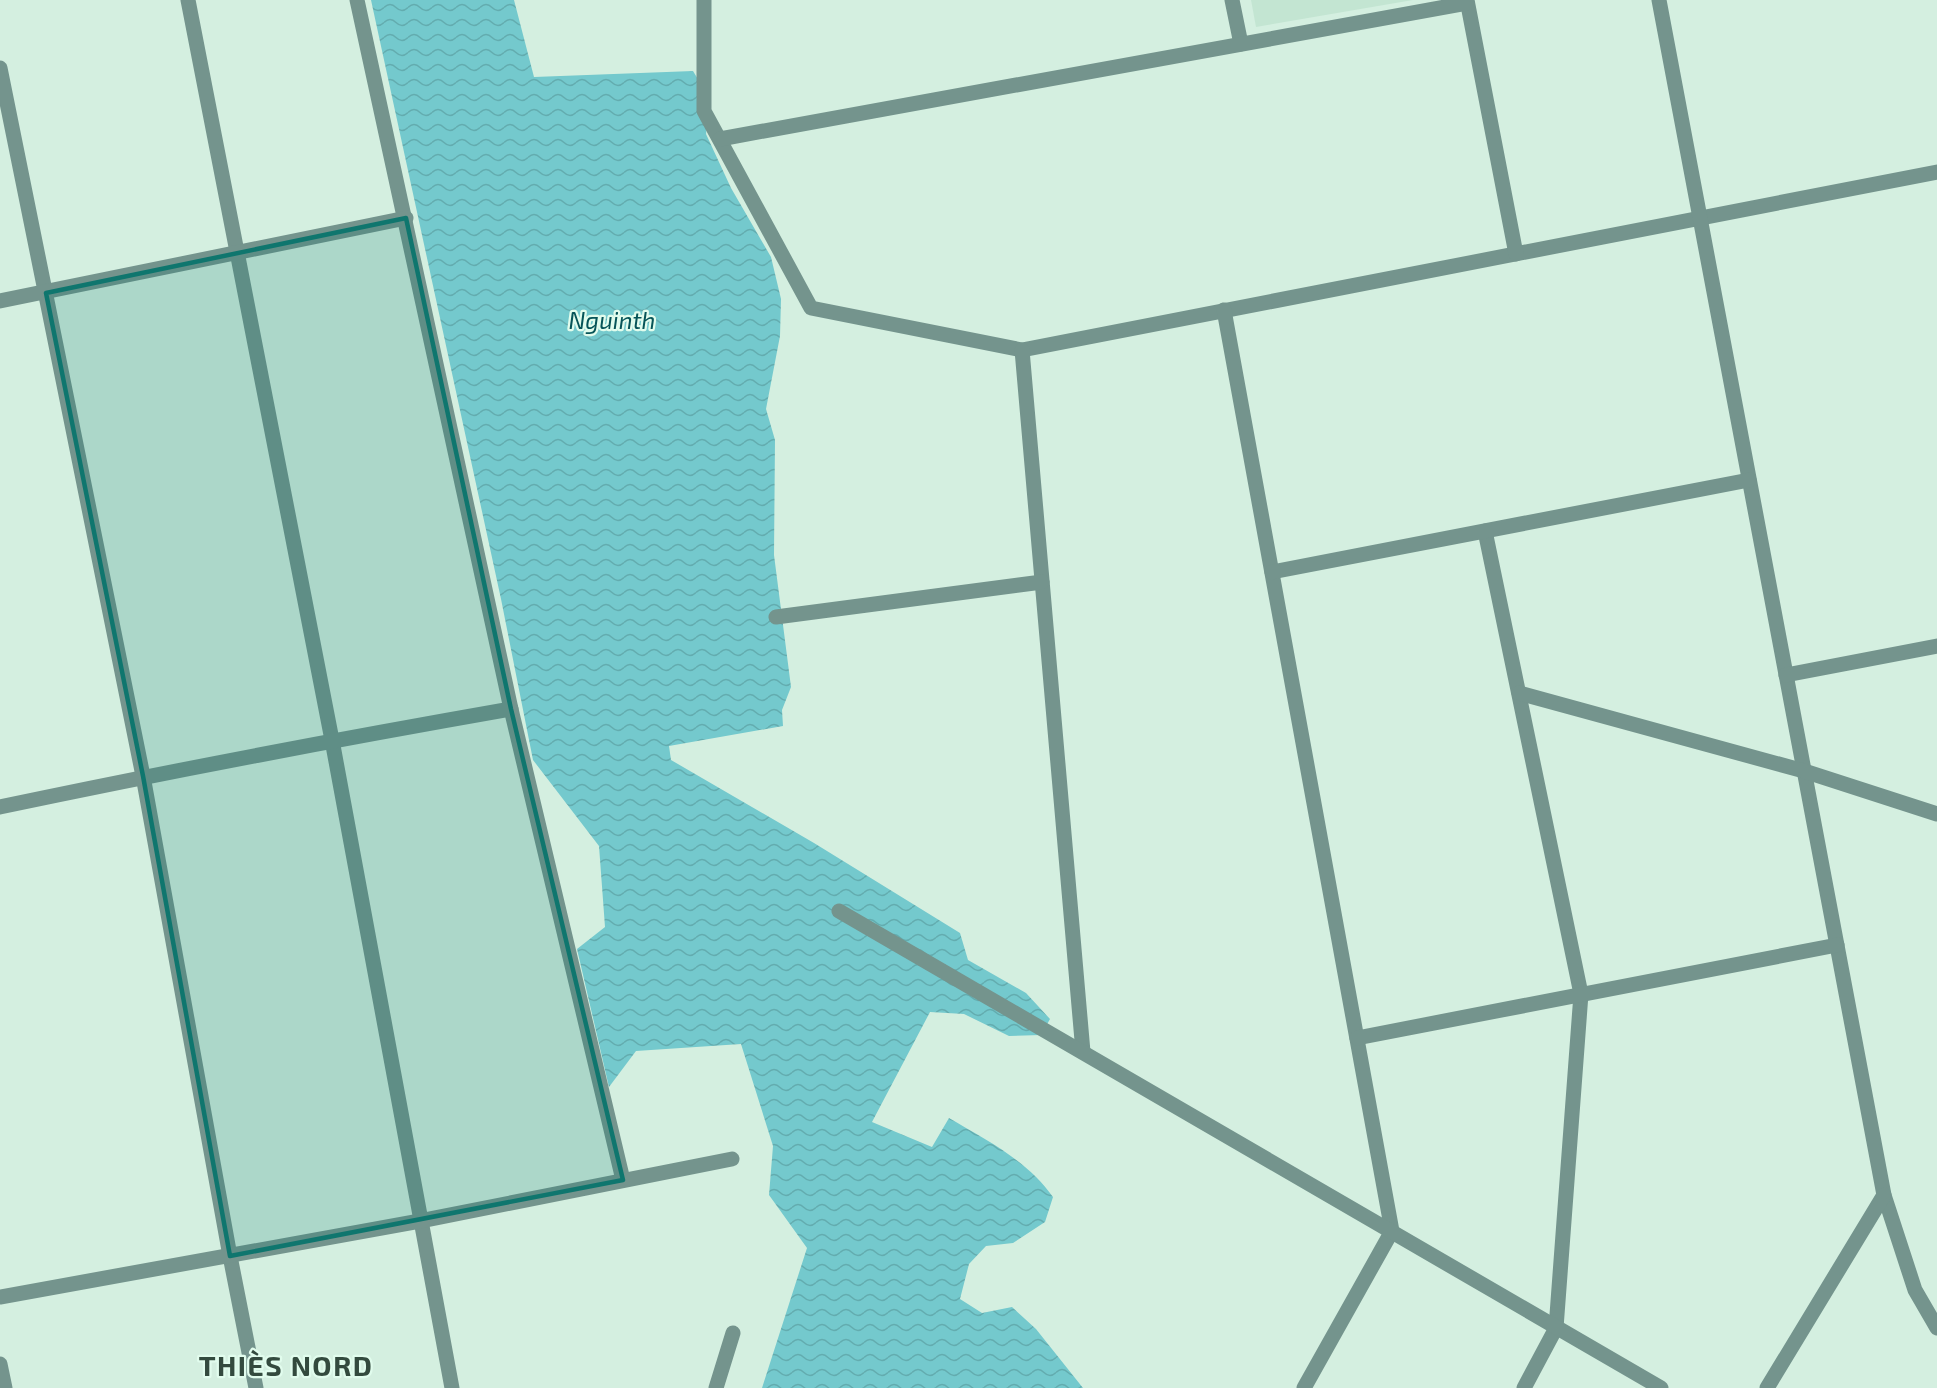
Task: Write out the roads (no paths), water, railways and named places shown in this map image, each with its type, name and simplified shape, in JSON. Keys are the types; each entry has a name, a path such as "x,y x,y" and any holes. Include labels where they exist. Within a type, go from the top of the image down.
{"street":[{"path":"188,0 332,740 452,1388"},
{"path":"357,0 511,709 623,1180"},
{"path":"704,0 704,111 810,308 1022,350 1937,172"},
{"path":"1232,0 1240,44"},
{"path":"1659,0 1884,1195 1915,1290 1937,1328"},
{"path":"720,139 1467,1 1516,254"},
{"path":"0,68 143,776 256,1388"},
{"path":"0,301 406,218"},
{"path":"1224,310 1392,1231 1304,1388"},
{"path":"1022,350 1083,1052"},
{"path":"1272,572 1749,480"},
{"path":"1485,531 1581,994 1556,1328 1524,1388"},
{"path":"777,617 1042,582"},
{"path":"1786,675 1937,646"},
{"path":"1519,693 1804,771 1937,814"},
{"path":"0,807 143,776 511,709"},
{"path":"839,911 1661,1388"},
{"path":"1357,1038 1837,945"},
{"path":"0,1297 420,1221 732,1159"},
{"path":"1767,1388 1884,1195"},
{"path":"716,1388 733,1333"},
{"path":"0,1364 5,1388"}],"water":[{"name":"Nguinth","path":"371,0 514,0 534,77 693,71 710,99 706,134 731,188 771,257 781,299 780,336 766,409 775,440 774,555 791,687 782,710 783,726 669,746 671,760 814,843 960,933 968,960 1026,993 1050,1019 1041,1035 1009,1036 964,1014 930,1012 872,1122 932,1147 949,1118 991,1143 1031,1172 1043,1184 1053,1197 1045,1222 1013,1243 986,1246 969,1264 960,1299 982,1313 1012,1307 1036,1329 1083,1388 762,1388 807,1248 769,1195 773,1146 741,1044 636,1051 609,1087 577,949 605,927 599,846 533,760 501,599"}],"district":[{"name":"THIÈS NORD","path":"286,1365"}]}
